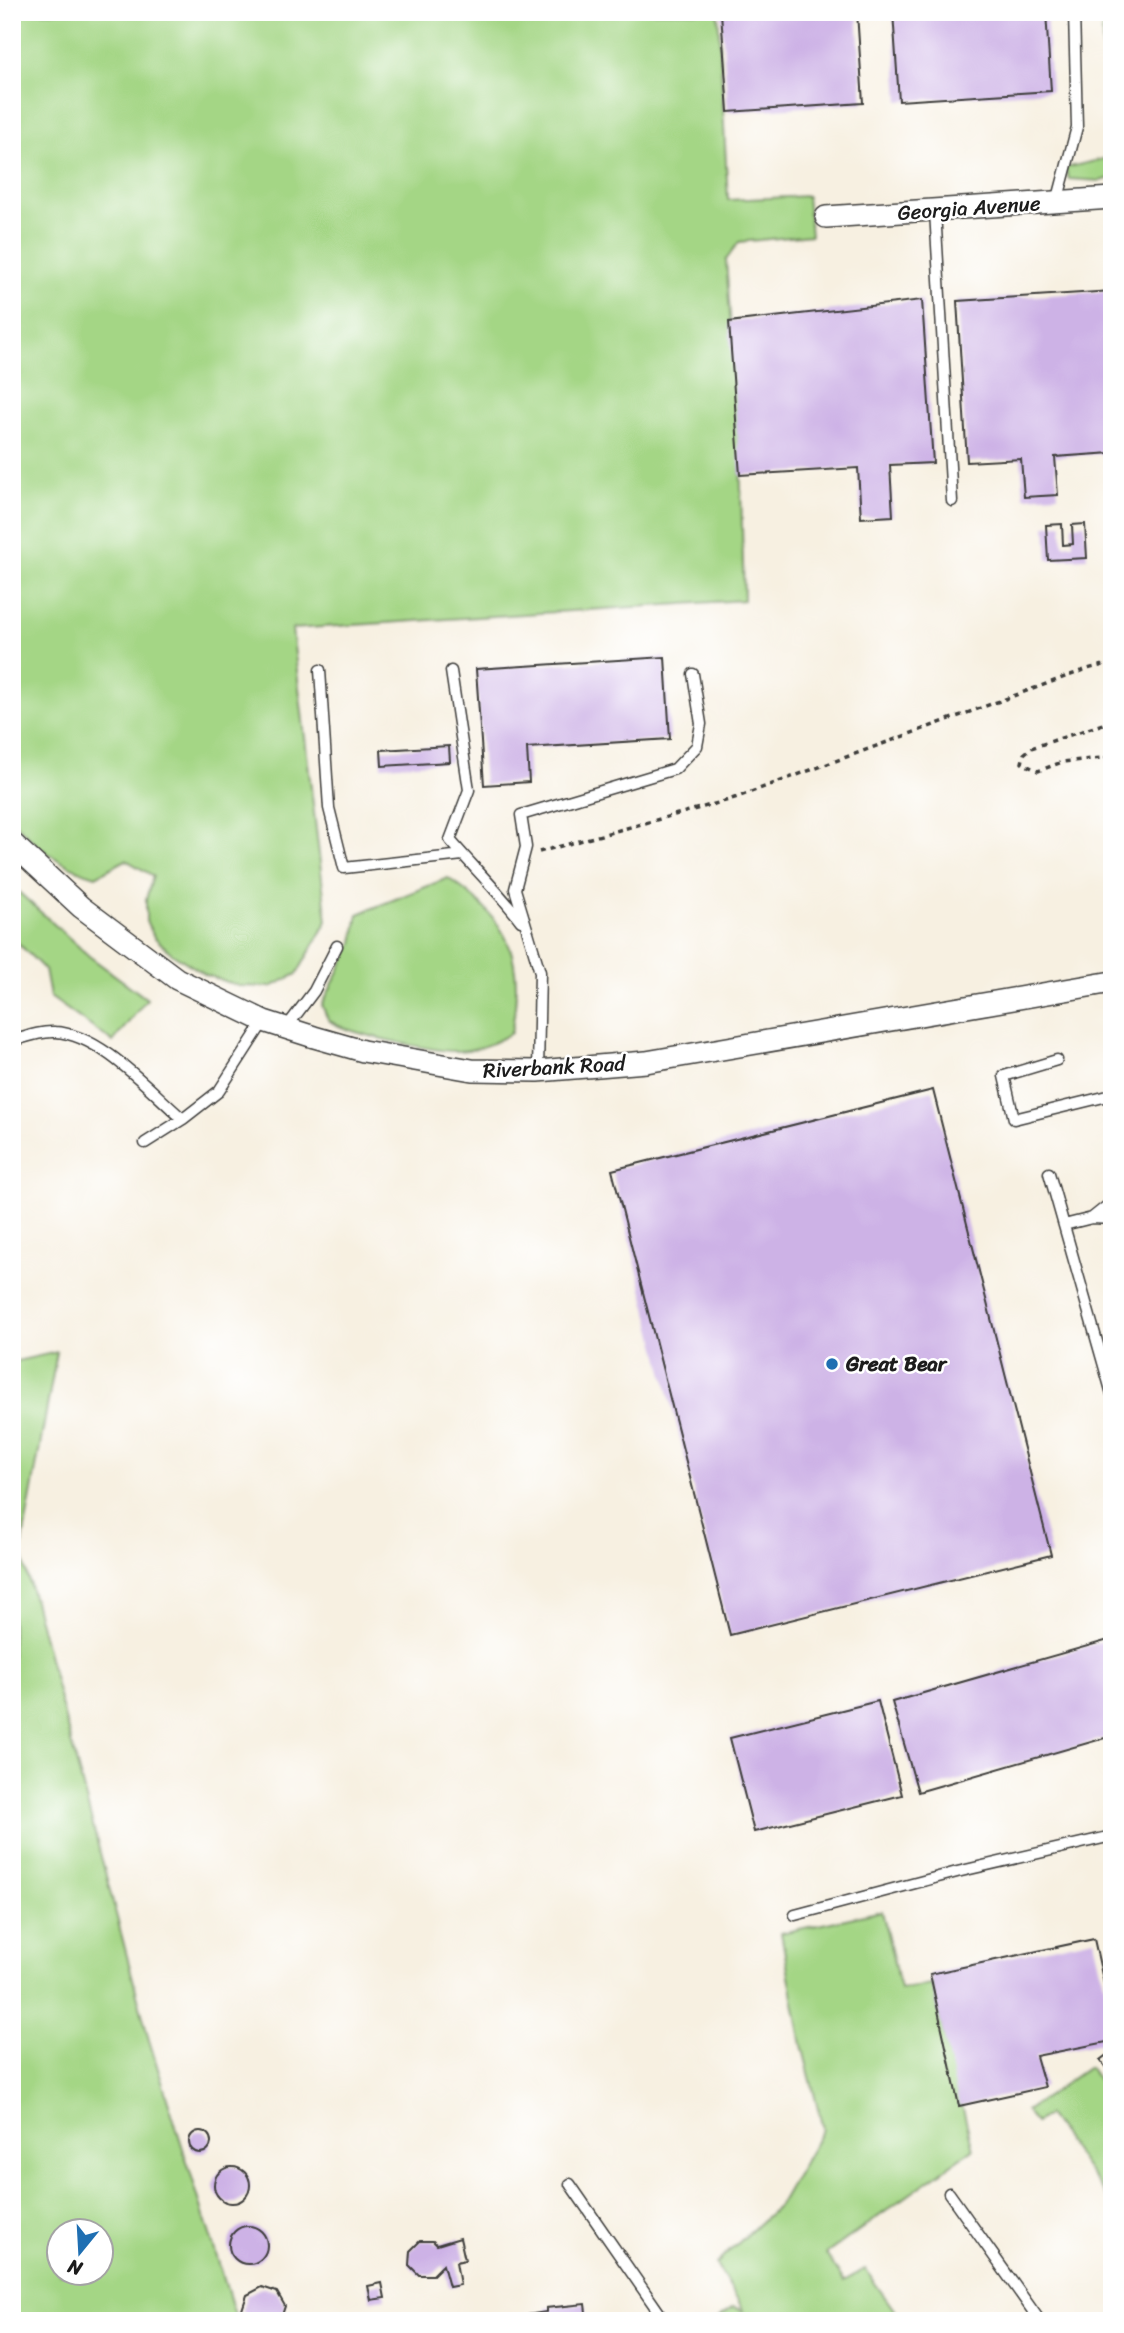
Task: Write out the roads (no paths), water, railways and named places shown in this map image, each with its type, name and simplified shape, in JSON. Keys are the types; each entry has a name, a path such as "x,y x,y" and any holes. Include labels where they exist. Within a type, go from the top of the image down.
{"street":[{"name":"Georgia Avenue","path":"826,217 1112,198"},
{"name":"Riverbank Road","path":"12,843 81,907 177,979 264,1021 286,1028 363,1051 472,1070 538,1072 660,1060 1112,982"}],"lane":[{"path":"1056,202 1077,127 1074,12"},
{"path":"935,211 952,501"},
{"path":"320,670 329,808 344,868 463,855"},
{"path":"451,671 469,790 450,840 495,886 527,929"},
{"path":"538,1072 540,972 515,889 526,847 521,815 675,769 696,746 701,724 693,674"},
{"path":"286,1028 314,991 337,946"},
{"path":"145,1143 183,1119 219,1091 264,1021"},
{"path":"12,1041 51,1031 85,1039 105,1052 183,1119"},
{"path":"1057,1060 1004,1076 1014,1119 1112,1095"},
{"path":"1049,1172 1112,1394"},
{"path":"1092,1218 1112,1202"},
{"path":"1064,1225 1092,1218 1112,1219"},
{"path":"795,1915 932,1878 1112,1836"},
{"path":"570,2184 665,2321"},
{"path":"949,2193 1040,2321"}],"place":[{"name":"Great Bear","path":"832,1364"}]}
